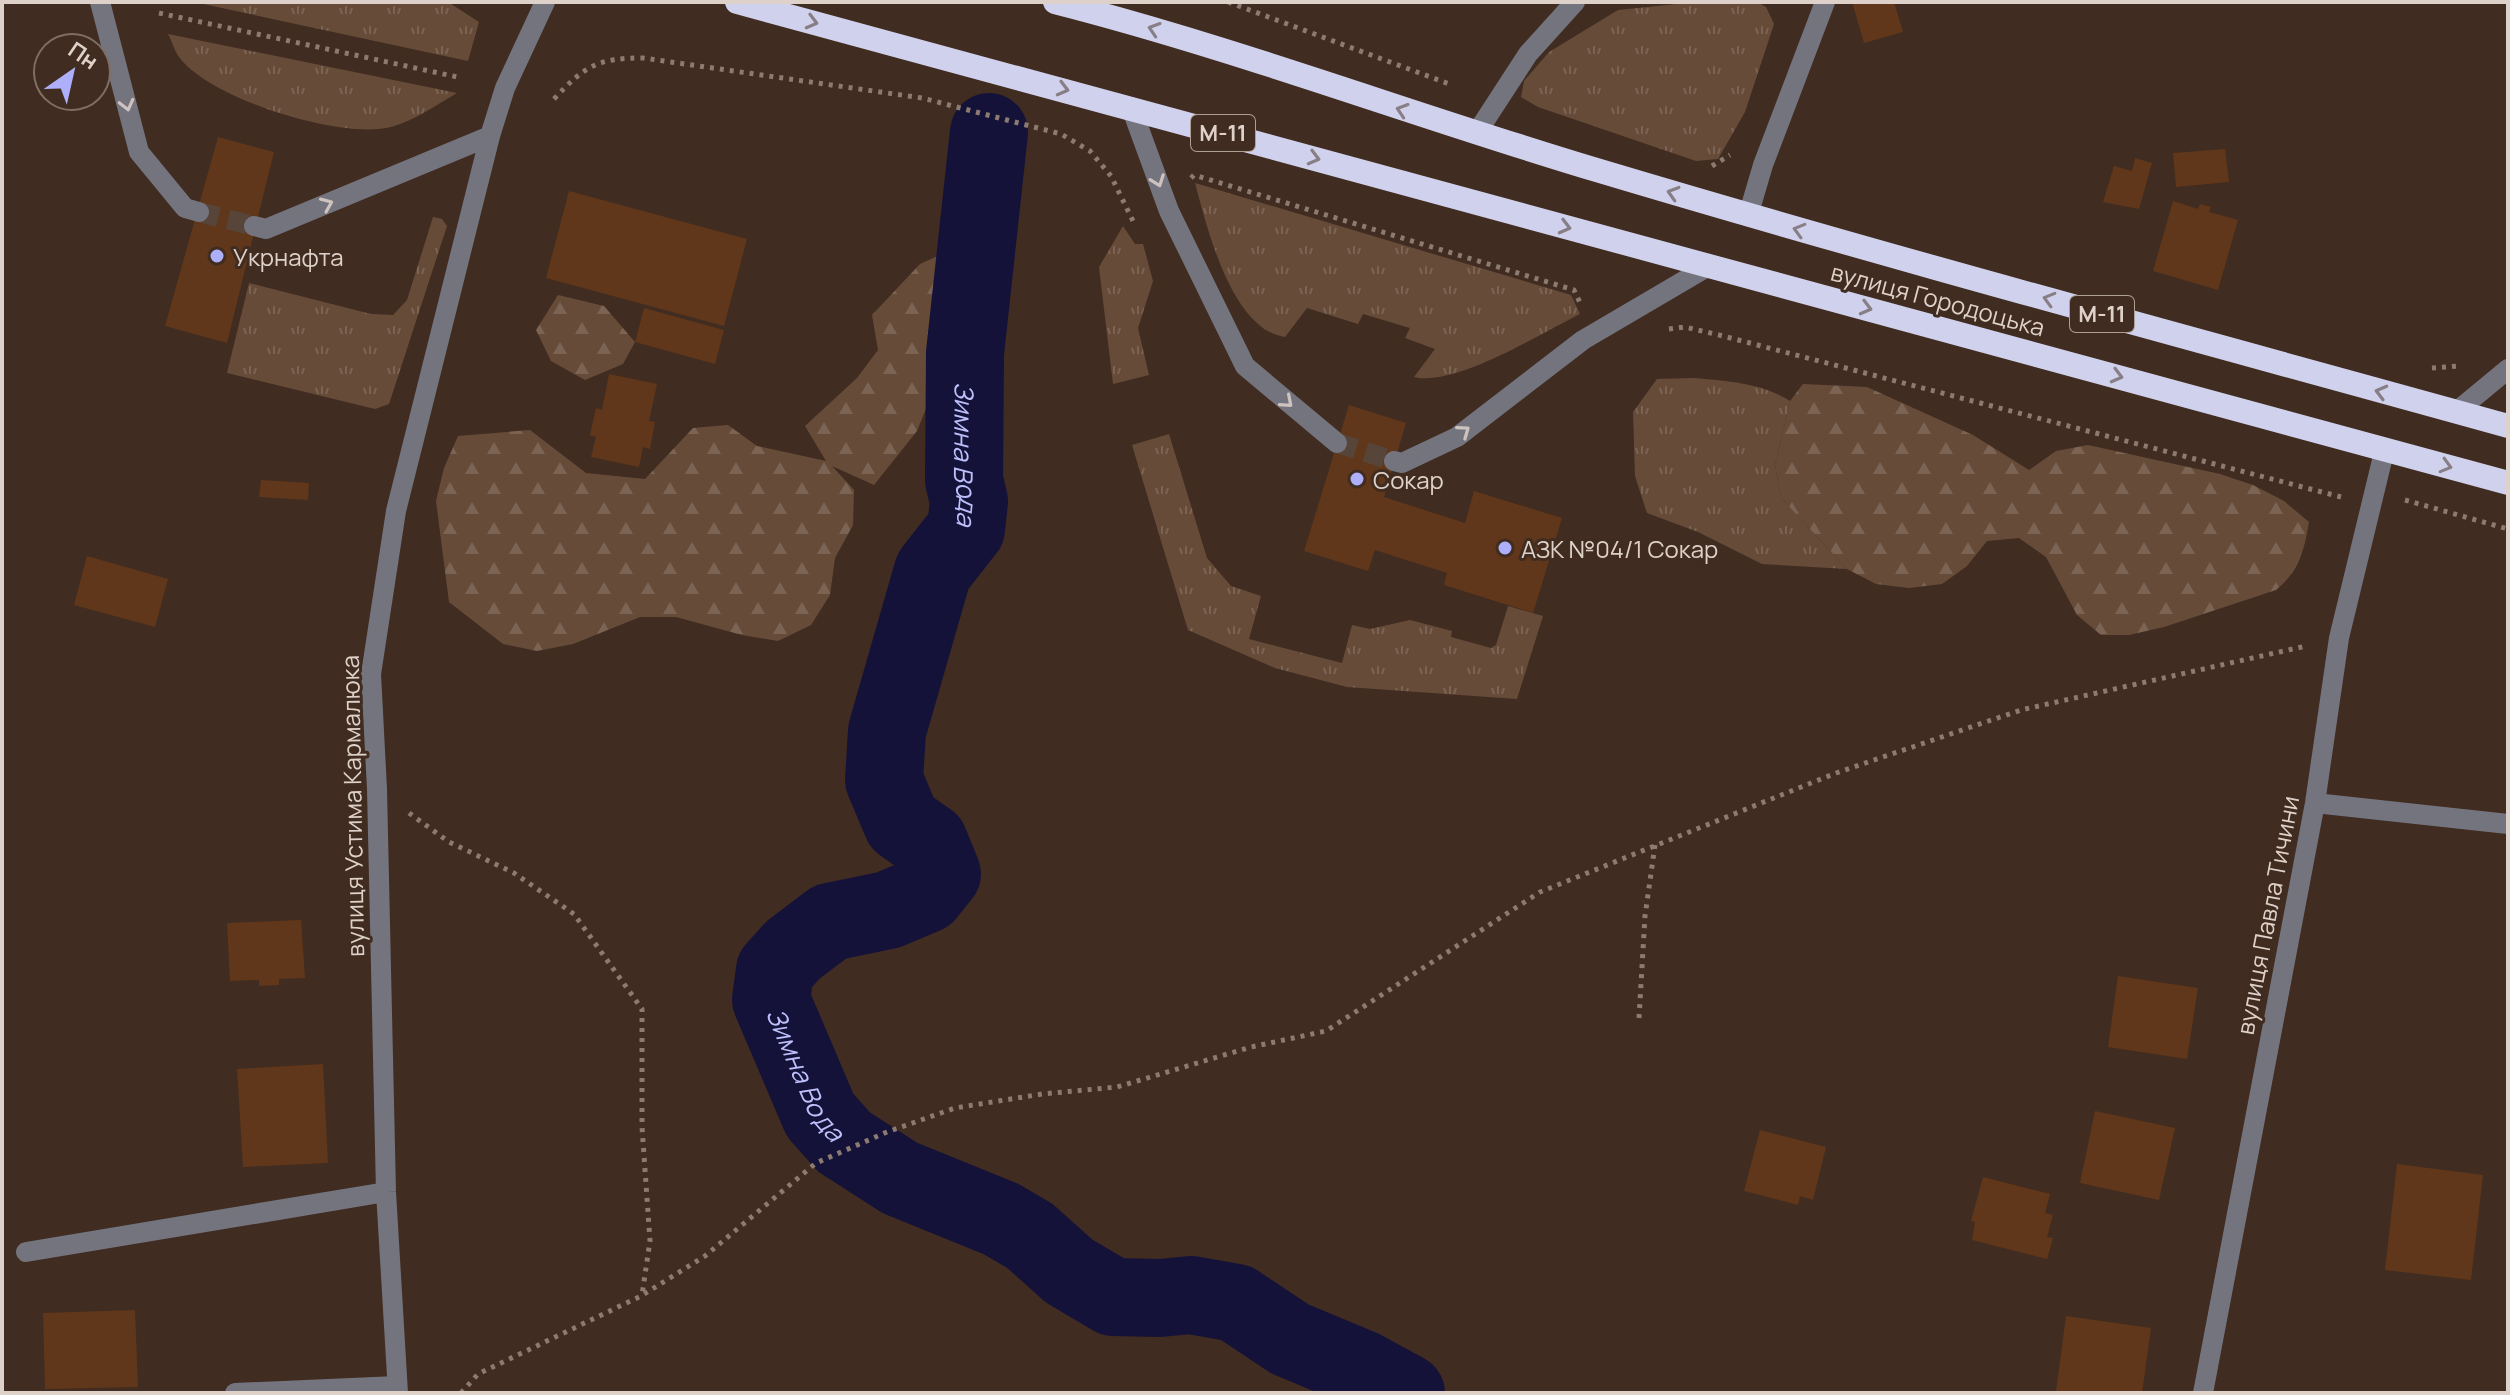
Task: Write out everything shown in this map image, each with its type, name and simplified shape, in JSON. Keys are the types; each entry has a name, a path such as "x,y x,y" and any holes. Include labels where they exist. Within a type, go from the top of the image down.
{"highway":[{"name":"М-11","path":"737,2 1709,266"},
{"name":"М-11","path":"1055,2 1126,20 1476,134 1748,216 2508,426"},
{"name":"вулиця Городоцька","path":"1709,266 2385,448"},
{"name":"М-11","path":"2385,448 2508,483"}],"street":[{"path":"100,2 139,152 185,208 199,212"},
{"name":"вулиця Устима Кармалюка","path":"398,1389 386,1192 377,789 371,674 396,511 490,136 505,88 545,2"},
{"path":"1476,134 1528,54 1575,2"},
{"path":"1748,216 1763,165 1825,2"},
{"path":"1131,107 1169,211 1245,366 1337,443"},
{"path":"254,226 266,229 490,136"},
{"path":"1394,461 1402,463 1457,437 1583,340 1709,266"},
{"path":"2456,412 2508,369"},
{"name":"вулиця Павла Тичини","path":"2203,1393 2315,803 2339,638 2385,448"},
{"path":"2315,803 2508,824"},
{"path":"26,1252 386,1192"},
{"path":"235,1393 398,1389"}],"path":[{"path":"1228,2 1498,102"},
{"path":"159,13 462,78"},
{"path":"554,99 581,70 610,58 643,58 922,98 1061,134 1090,151 1111,176 1134,223"},
{"path":"1194,175 1574,290 1585,311 1576,315"},
{"path":"1655,330 1685,327 2370,505 2396,497 2508,529"},
{"path":"461,1393 478,1374 641,1296 705,1256 816,1163 887,1132 955,1108 1042,1094 1117,1087 1251,1047 1326,1031 1540,892 1836,773 2021,710 2339,638"},
{"path":"377,789 449,842 514,873 574,914 642,1009 642,1127 650,1241 641,1296"},
{"path":"1639,1018 1645,916 1655,844"}],"green space":[{"path":"194,2 448,2 479,22 468,61"},
{"path":"1696,2 1757,2 1766,7 1774,24 1745,112 1718,159 1696,161 1538,107 1521,97 1524,81 1549,52 1618,10"},
{"path":"168,34 457,93 416,117 391,127 369,129 310,122 247,101 195,73 179,57"},
{"path":"1195,183 1571,295 1580,314 1475,366 1432,378 1414,377 1435,349 1405,338 1410,328 1363,314 1358,324 1307,308 1285,337 1266,330 1250,316 1236,296 1224,274"},
{"path":"433,217 442,219 447,226 389,404 375,409 227,373 249,283 371,314 393,315 407,300"},
{"path":"1123,226 1135,244 1143,244 1153,281 1138,328 1149,375 1113,384 1099,267"},
{"path":"953,249 988,256 1010,282 994,312 968,337 930,399 917,431 874,485 832,466 854,490 853,525 835,558 830,595 811,625 778,641 742,635 676,617 640,617 573,644 537,651 503,644 449,602 436,501 444,468 458,436 530,430 586,473 645,479 693,428 728,425 757,446 826,461 805,426 857,378 878,350 872,315 920,264"},
{"path":"558,295 604,306 635,342 623,364 585,380 551,361 536,330"},
{"path":"1694,378 1756,387 1790,401 1775,465 1781,498 1847,569 1762,564 1698,532 1647,513 1635,476 1633,412 1657,379"},
{"path":"1803,384 1867,387 1973,435 2029,470 2056,451 2088,445 2220,474 2253,485 2284,501 2309,522 2302,552 2290,576 2276,590 2164,627 2129,635 2101,635 2077,615 2046,557 2019,538 1987,541 1967,566 1942,584 1909,588 1876,584 1847,569 1781,498 1775,465 1790,401"},
{"path":"1169,434 1207,558 1231,586 1261,596 1249,639 1342,663 1352,625 1370,629 1410,620 1452,631 1451,637 1491,648 1496,645 1508,606 1543,616 1517,699 1347,687 1275,668 1188,630 1132,445"}],"building":[{"path":"1852,2 1894,2 1903,32 1864,43"},
{"name":"Укрнафта","path":"218,137 274,152 227,343 165,326"},
{"path":"2225,149 2229,182 2176,187 2173,153"},
{"path":"2135,158 2152,163 2139,209 2103,202 2114,166 2132,171"},
{"path":"569,191 747,239 724,326 546,278"},
{"path":"2173,201 2198,209 2200,204 2211,207 2209,212 2238,220 2218,290 2153,271"},
{"path":"644,308 724,330 715,364 635,342"},
{"path":"609,374 657,384 649,421 655,422 650,449 643,447 639,467 591,457 596,437 590,435 596,408 602,410"},
{"name":"Сокар","path":"1349,405 1406,423 1384,497 1465,523 1474,491 1562,518 1533,613 1444,585 1447,573 1375,550 1368,571 1304,551"},
{"path":"261,480 309,483 308,500 259,497"},
{"path":"87,556 168,579 155,627 74,605"},
{"path":"301,920 305,978 279,979 279,985 259,986 259,980 230,981 227,923"},
{"path":"2118,976 2198,988 2187,1059 2108,1047"},
{"path":"323,1064 328,1163 243,1167 237,1069"},
{"path":"2095,1111 2175,1128 2159,1200 2080,1183"},
{"path":"1760,1130 1826,1147 1813,1200 1800,1196 1798,1205 1744,1191"},
{"path":"2397,1164 2483,1175 2471,1280 2385,1270"},
{"path":"1983,1177 2050,1194 2045,1213 2053,1215 2047,1237 2053,1238 2047,1259 1972,1240 1975,1222 1971,1221"},
{"path":"135,1310 138,1387 45,1389 43,1313"},
{"path":"2066,1316 2151,1328 2142,1393 2056,1391"}],"waterway":[{"name":"Зимна Вода","path":"989,132 965,353 964,480 969,501 966,529 933,571 887,731 884,780 902,823 929,842 942,874 926,894 888,910 830,922 793,950 775,970 771,1000 820,1115 844,1142 900,1178 1001,1219 1030,1236 1069,1271 1113,1297 1191,1295 1236,1303 1290,1339 1362,1369 1406,1393"}],"tunnel":[{"path":"199,212 254,226"},
{"path":"1337,443 1394,461"}],"place":[{"name":"Укрнафта","path":"217,256"},
{"name":"Сокар","path":"1357,479"},
{"name":"АЗК №04/1 Сокар","path":"1505,548"}]}
